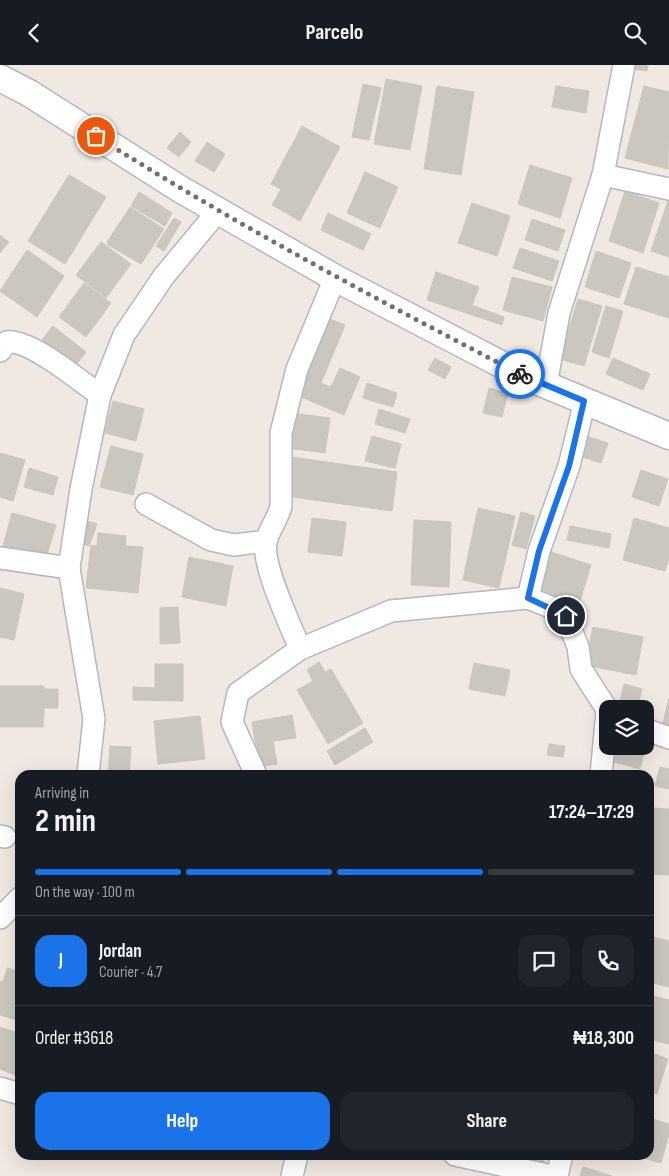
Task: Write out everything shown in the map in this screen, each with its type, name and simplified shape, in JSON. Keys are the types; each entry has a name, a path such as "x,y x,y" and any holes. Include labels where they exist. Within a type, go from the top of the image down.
{"street":[{"path":"546,385 558,313 603,175 624,65"},
{"path":"0,78 29,93 218,211 335,277 522,375 669,436"},
{"path":"603,175 669,189"},
{"path":"89,770 94,719 69,568 80,489 100,395 124,335 164,276 218,211"},
{"path":"300,649 269,568 265,555 266,541 278,518 281,506 281,433 297,369 335,277"},
{"path":"0,351 7,342 13,341 30,348 100,395"},
{"path":"528,598 539,551 569,466 584,401"},
{"path":"146,504 211,539 234,545 266,541"},
{"path":"0,557 69,568"},
{"path":"254,770 232,722 238,693 300,649 391,611 528,598 566,616 578,647 581,669 600,700"},
{"path":"654,732 669,738"},
{"path":"601,770 603,755"},
{"path":"0,918 15,903"},
{"path":"0,1088 15,1092"},
{"path":"292,1176 296,1160"},
{"path":"478,1160 552,1176"},
{"path":"557,1176 561,1160"}],"building":[{"path":"627,65 648,65 647,71 627,68"},
{"path":"386,79 422,86 410,150 374,144"},
{"path":"363,84 381,88 369,140 352,137"},
{"path":"437,86 474,92 461,175 424,169"},
{"path":"556,86 589,91 586,113 552,107"},
{"path":"644,86 669,92 668,169 625,158"},
{"path":"302,126 340,147 300,221 272,205 281,189 271,184"},
{"path":"180,132 191,142 179,157 167,148"},
{"path":"207,142 225,154 214,172 195,161"},
{"path":"530,165 572,178 560,218 518,204"},
{"path":"365,172 398,187 380,228 347,213"},
{"path":"69,175 106,197 65,264 28,241"},
{"path":"625,191 659,203 643,253 609,241"},
{"path":"139,192 172,213 165,226 131,206"},
{"path":"669,201 669,257 651,251"},
{"path":"472,203 510,216 497,256 458,243"},
{"path":"130,207 164,229 141,264 108,245 107,242"},
{"path":"328,213 371,234 363,250 321,230"},
{"path":"174,218 181,222 164,251 156,246"},
{"path":"532,219 565,230 558,251 525,240"},
{"path":"0,235 9,242 0,253"},
{"path":"101,242 131,264 106,298 76,275"},
{"path":"520,248 559,261 552,281 513,268"},
{"path":"27,250 64,276 37,317 0,291"},
{"path":"596,251 631,263 619,298 585,287"},
{"path":"636,267 669,277 669,318 624,304"},
{"path":"436,272 479,287 472,305 504,317 502,325 427,300"},
{"path":"512,277 552,287 543,321 503,310"},
{"path":"84,283 111,303 86,337 59,317"},
{"path":"578,299 602,306 584,366 560,359"},
{"path":"606,306 623,311 609,358 592,352"},
{"path":"327,318 345,325 321,383 331,387 340,368 360,377 344,415 294,394"},
{"path":"53,326 86,352 75,366 42,340"},
{"path":"435,358 451,367 445,379 428,370"},
{"path":"613,358 650,374 643,390 606,374"},
{"path":"367,383 397,393 393,407 363,398"},
{"path":"489,388 508,393 502,417 483,413"},
{"path":"113,401 144,409 136,441 105,433"},
{"path":"379,409 410,419 405,433 375,424"},
{"path":"291,413 330,418 325,453 287,448"},
{"path":"583,435 608,443 601,463 576,455"},
{"path":"372,436 401,444 395,468 365,461"},
{"path":"111,446 143,454 133,495 100,487"},
{"path":"0,453 25,460 13,501 0,497"},
{"path":"291,457 397,472 392,511 286,496"},
{"path":"29,468 58,477 53,495 24,487"},
{"path":"641,470 668,479 659,506 632,497"},
{"path":"478,508 515,516 499,588 463,580"},
{"path":"521,512 535,516 526,549 512,545"},
{"path":"12,513 56,525 46,558 3,546"},
{"path":"312,518 346,522 342,556 308,552"},
{"path":"634,518 669,528 669,558 665,571 623,560"},
{"path":"85,520 97,524 89,546 78,542"},
{"path":"414,520 451,522 449,587 411,585"},
{"path":"570,526 611,534 609,548 567,540"},
{"path":"98,533 126,536 125,546 143,547 138,593 86,588 91,545 97,546"},
{"path":"551,552 591,565 578,607 537,595"},
{"path":"189,557 233,566 226,606 182,597"},
{"path":"0,588 24,594 14,640 0,637"},
{"path":"178,607 180,643 160,644 160,608"},
{"path":"593,627 643,637 636,675 585,665"},
{"path":"319,662 325,672 331,669 363,723 328,744 297,690 313,681 307,670"},
{"path":"474,663 510,670 505,696 469,689"},
{"path":"155,664 183,664 183,701 133,700 133,687 155,688"},
{"path":"624,684 642,689 639,700 620,700"},
{"path":"0,686 44,686 44,689 58,689 58,708 44,708 43,727 0,727"},
{"path":"669,698 669,729 662,727"},
{"path":"292,715 296,738 273,741 277,764 259,767 252,722"},
{"path":"200,716 205,759 158,764 154,721"},
{"path":"365,728 373,742 335,765 327,751"},
{"path":"549,744 565,746 563,757 547,755"},
{"path":"110,746 131,747 129,770 108,770"},
{"path":"616,755 644,755 640,769 614,762"},
{"path":"660,767 669,769 669,789 655,786"},
{"path":"654,808 669,809 669,875 654,874"},
{"path":"654,937 669,941 669,987 654,983"},
{"path":"7,968 15,970 15,1020 0,1015 0,981 3,982"},
{"path":"654,996 669,1000 669,1044 654,1040"},
{"path":"0,1027 15,1032 15,1075 0,1069"},
{"path":"654,1054 668,1059 657,1094 654,1093"},
{"path":"654,1120 669,1124 669,1134 661,1163 650,1160 654,1160"},
{"path":"510,1160 525,1160 524,1163"},
{"path":"527,1160 544,1160 540,1172 524,1167"},
{"path":"583,1167 612,1176 580,1176"}],"way so far":[{"path":"96,136 180,189 335,277 520,374"}],"route":[{"path":"520,374 584,401 569,466 539,551 528,598 553,608 566,616"}]}
